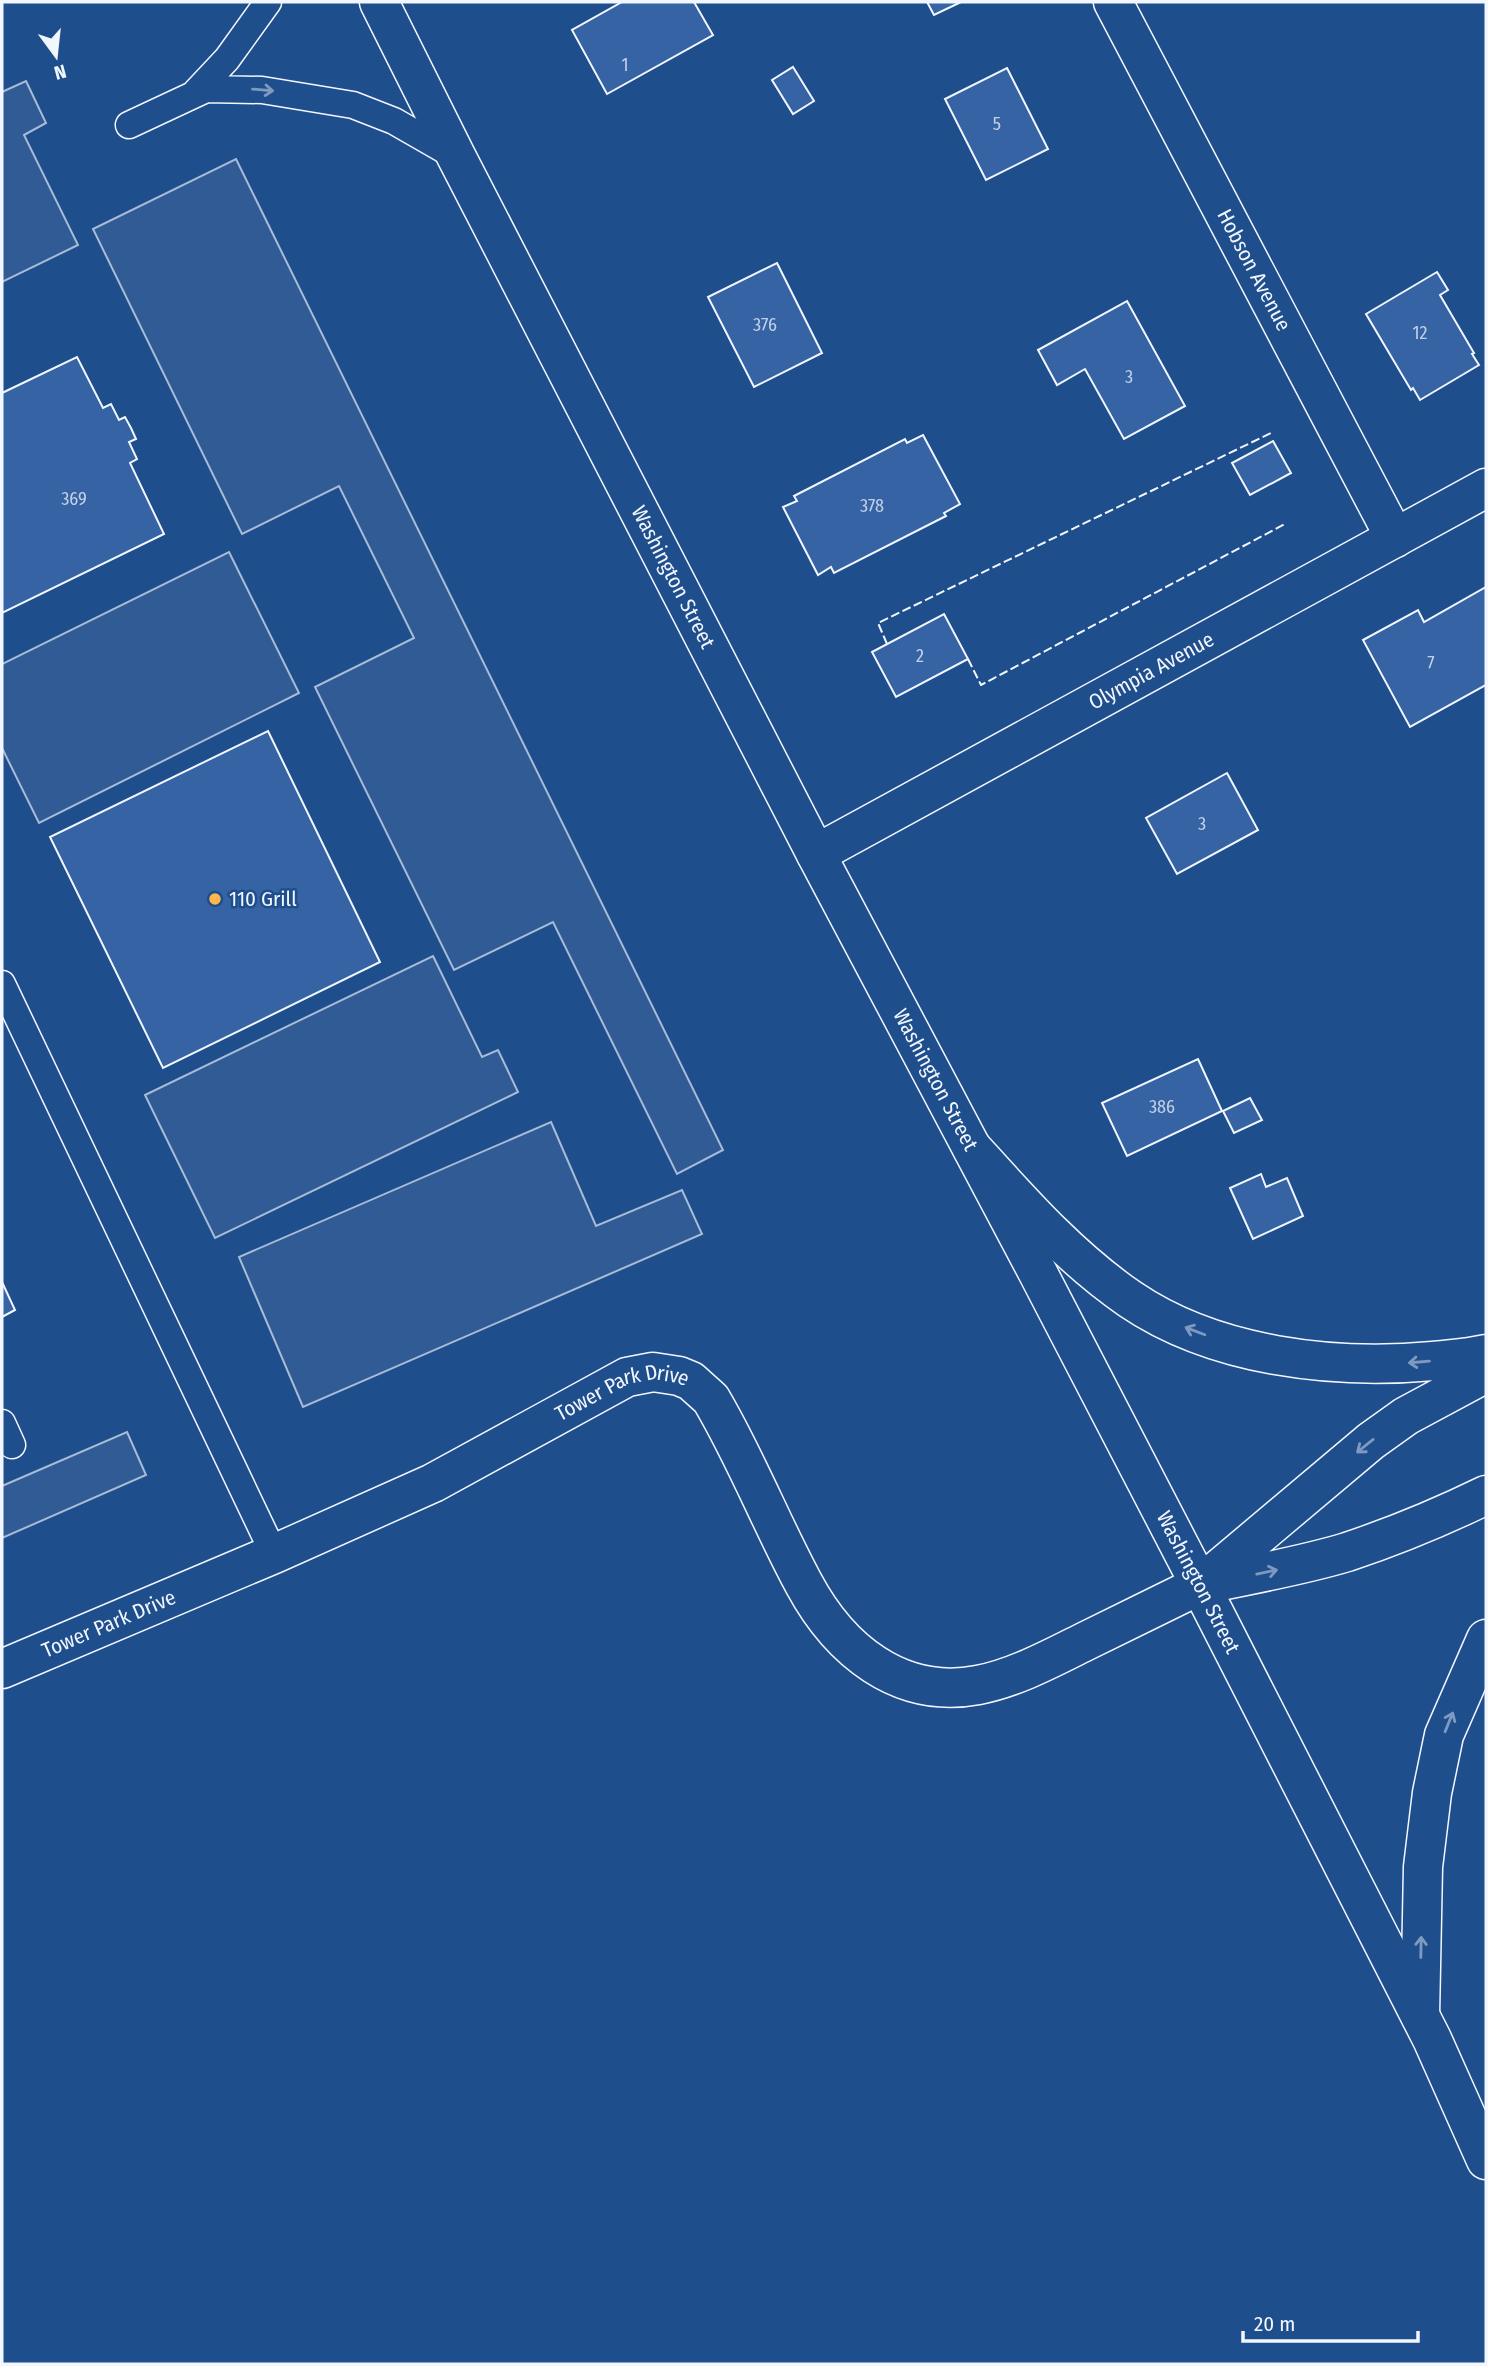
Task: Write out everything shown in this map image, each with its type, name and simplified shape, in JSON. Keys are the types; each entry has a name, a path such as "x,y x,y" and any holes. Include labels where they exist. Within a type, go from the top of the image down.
{"main road":[{"name":"Washington Street","path":"379,2 816,854 1200,1585 1420,2015 1486,2160"},
{"name":"Hobson Avenue","path":"1113,2 1395,538"},
{"name":"Olympia Avenue","path":"816,854 1486,488"},
{"path":"972,1148 1047,1231 1131,1300 1164,1319 1261,1352 1329,1362 1399,1364 1486,1354"},
{"name":"Tower Park Drive","path":"2,1669 274,1554 433,1483 617,1382 653,1371 691,1381 711,1399 805,1586 825,1617 846,1644 871,1664 899,1677 928,1685 954,1686 977,1685 1009,1676 1200,1585"},
{"path":"1200,1585 1371,1441 1406,1416 1486,1373"},
{"path":"1200,1585 1294,1566 1345,1552 1418,1527 1486,1495"},
{"path":"1420,2015 1423,1867 1436,1773 1444,1735 1486,1639"}],"lane":[{"path":"195,92 227,59 268,2"},
{"path":"129,125 195,92 217,88 262,90 353,106 394,121 456,156"},
{"path":"2,984 274,1554"}],"shaded area":[{"path":"26,81 46,123 24,135 78,245 2,282 2,92"},
{"path":"236,159 723,1150 677,1174 553,922 454,970 315,687 414,638 339,486 242,534 93,229"},
{"path":"229,552 299,693 39,823 2,748 2,664"},
{"path":"433,956 482,1057 498,1050 518,1092 215,1238 145,1095"},
{"path":"551,1122 596,1226 682,1190 702,1234 303,1407 239,1257"},
{"path":"127,1432 146,1475 2,1538 2,1486"}],"building":[{"path":"622,2 694,2 713,35 607,94 572,30"},
{"path":"927,2 961,2 934,15"},
{"path":"793,67 814,101 793,114 772,80"},
{"path":"1007,68 1048,149 986,180 945,99"},
{"path":"777,263 822,353 754,387 708,297"},
{"path":"1437,272 1448,290 1440,295 1479,365 1420,400 1413,388 1411,390 1366,314"},
{"path":"1127,301 1185,406 1124,439 1085,369 1057,385 1038,350"},
{"path":"77,357 103,408 111,404 119,420 125,417 131,428 136,439 129,442 137,459 130,463 164,534 2,613 2,393"},
{"path":"923,435 960,504 944,513 946,516 834,573 831,567 818,575 783,507 797,501 794,496 905,439 907,443"},
{"path":"1273,441 1291,473 1250,495 1232,463"},
{"path":"1486,587 1486,685 1410,727 1363,640 1418,610 1424,622"},
{"path":"944,614 968,659 896,697 872,652"},
{"name":"110 Grill","path":"268,731 380,962 163,1068 50,837"},
{"path":"1227,773 1258,830 1177,874 1146,818"},
{"path":"1198,1059 1222,1111 1127,1156 1102,1103"},
{"path":"1250,1098 1262,1120 1234,1133 1223,1111"},
{"path":"1261,1174 1266,1187 1287,1178 1303,1216 1253,1239 1230,1188"},
{"path":"2,1282 15,1310 2,1317"}],"fence":[{"path":"887,644 878,623 1271,433"},
{"path":"968,659 981,685 1285,524"}],"place":[{"name":"110 Grill","path":"215,899"}]}
